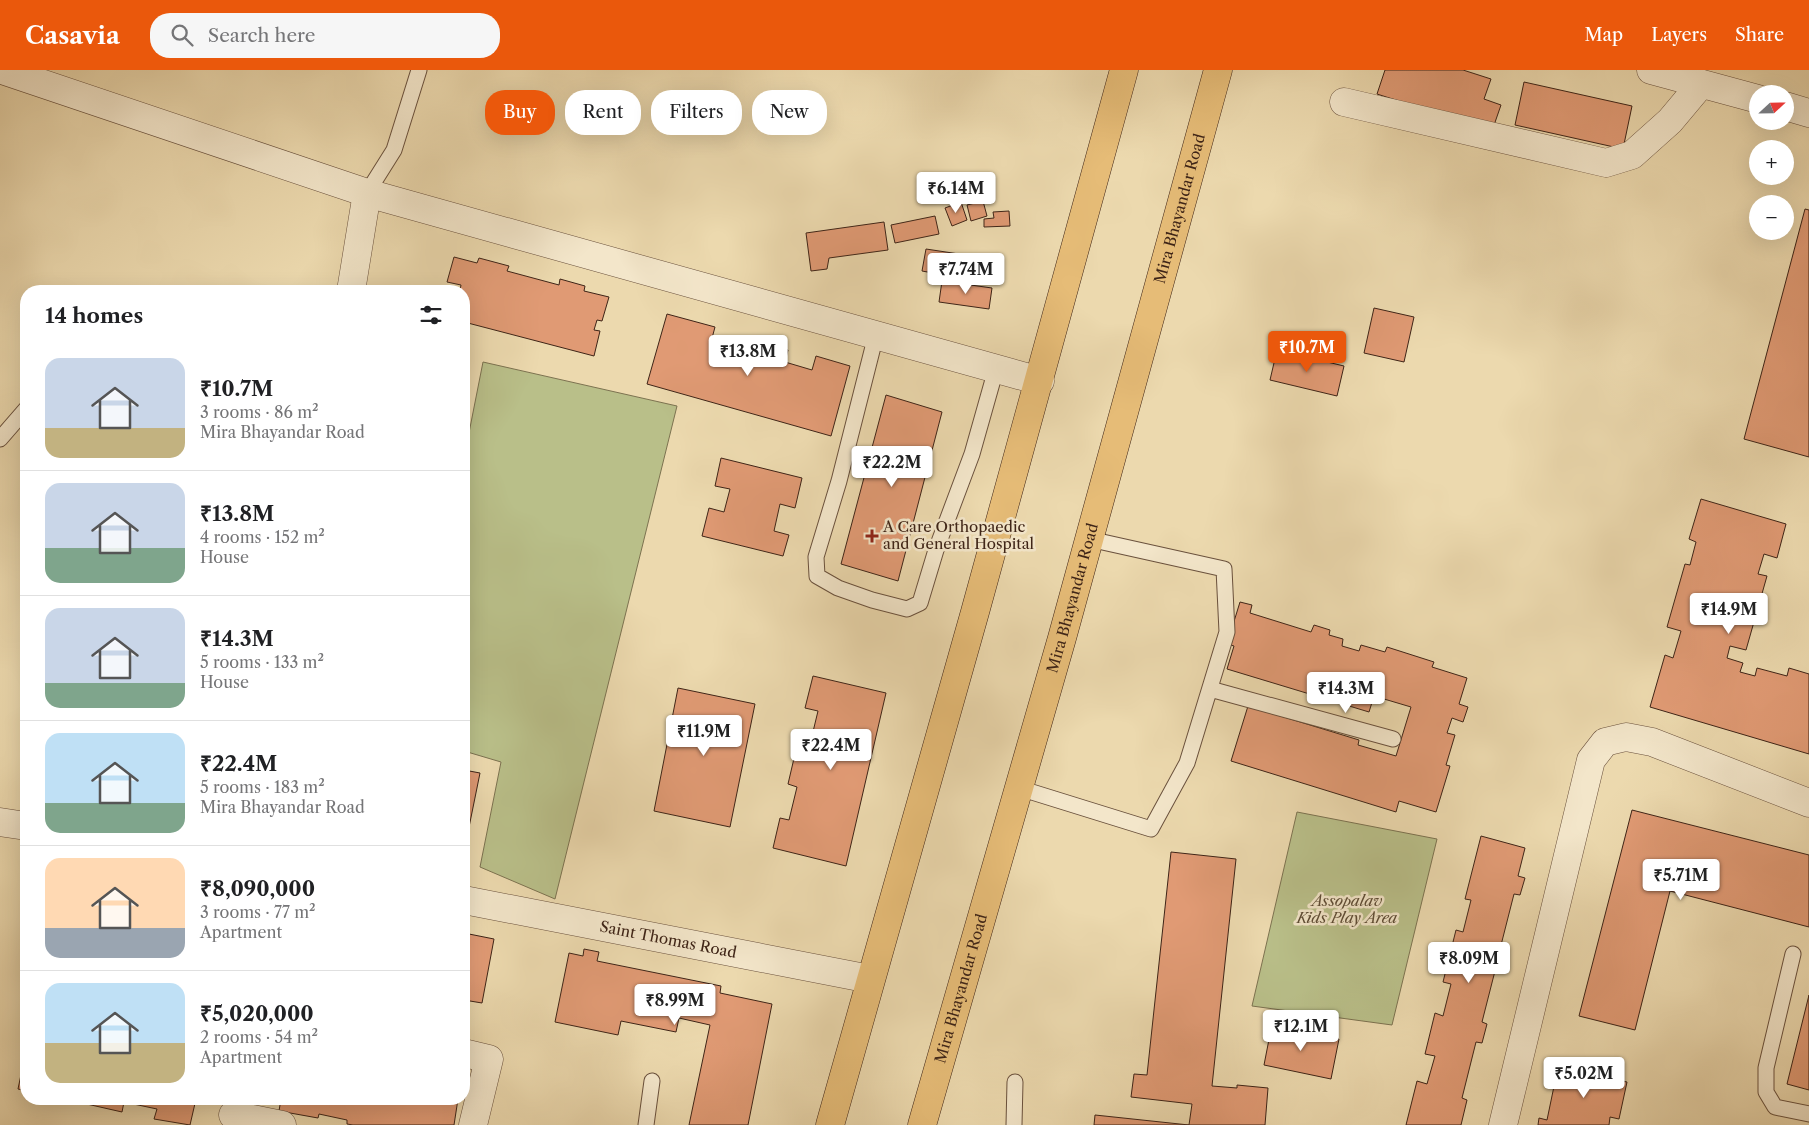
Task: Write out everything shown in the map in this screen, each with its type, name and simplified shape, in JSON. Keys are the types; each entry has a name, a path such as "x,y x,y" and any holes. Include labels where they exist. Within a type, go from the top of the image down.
{"main road":[{"path":"830,1125 1040,381 1124,70"},
{"path":"1061,303 1092,252 1142,70"},
{"path":"1148,324 1151,252 1201,70"},
{"name":"Mira Bhayandar Road","path":"922,1125 1089,539 1218,70"}],"street":[{"path":"2,70 367,193 1040,381"},
{"path":"1651,70 1749,97"},
{"path":"1344,102 1606,164 1632,155 1670,121 1701,84"},
{"path":"1794,109 1809,113"},
{"path":"352,285 367,193"},
{"path":"1503,1125 1591,760 1605,742 1626,737 1652,742 1809,803"},
{"path":"0,822 20,825"},
{"name":"Saint Thomas Road","path":"470,901 870,979"},
{"path":"470,1054 489,1059 473,1125"},
{"path":"233,1113 282,1125"}],"lane":[{"path":"367,193 394,150 419,70"},
{"path":"876,335 839,481 816,557 817,576 838,588 872,600 907,609 920,603 936,550 972,454 996,369"},
{"path":"0,439 20,416"},
{"path":"1019,788 1151,829 1187,763 1227,632 1224,568 1089,539"},
{"path":"1210,689 1393,739"},
{"path":"1793,954 1766,1068 1766,1092 1775,1107 1809,1114"},
{"path":"646,1125 652,1081"},
{"path":"1014,1125 1015,1082"}],"green space":[{"path":"483,362 677,406 555,899 480,867 501,762 470,753 470,428"},
{"name":"Assopalav Kids Play Area","path":"1297,812 1437,839 1392,1025 1252,1006"}],"building":[{"path":"1385,70 1463,70 1491,79 1484,99 1501,105 1492,131 1377,94"},
{"path":"1524,82 1632,106 1623,149 1515,125"},
{"path":"983,201 987,216 971,221 967,205"},
{"path":"961,202 967,220 952,226 945,208"},
{"path":"1805,209 1809,210 1809,457 1744,439"},
{"path":"1009,211 1010,226 984,227 984,219 994,218 993,212"},
{"path":"935,216 939,234 895,243 891,225"},
{"path":"884,222 888,250 829,258 827,269 811,271 806,233"},
{"path":"926,249 992,259 989,274 945,267 944,275 922,271"},
{"path":"454,257 477,263 479,258 509,266 507,271 559,285 560,279 585,286 584,291 609,297 602,321 597,320 594,330 600,331 594,356 470,324 470,285 447,282"},
{"path":"942,281 992,288 989,309 939,302"},
{"path":"1374,308 1414,317 1404,362 1364,353"},
{"path":"667,314 715,327 711,342 735,349 738,336 788,350 785,362 812,370 816,356 850,366 831,436 647,384"},
{"path":"1277,350 1344,366 1337,396 1270,380"},
{"path":"886,395 942,412 898,581 841,564"},
{"path":"721,458 802,478 795,508 780,504 774,531 789,535 783,556 702,536 709,508 724,512 730,489 715,486"},
{"path":"1701,499 1786,524 1777,558 1764,554 1758,574 1767,576 1746,650 1730,646 1727,658 1743,663 1740,672 1755,676 1757,668 1787,676 1789,668 1809,674 1809,754 1650,707 1665,655 1673,658 1681,631 1667,627 1685,564 1690,565 1696,542 1689,539"},
{"path":"1240,602 1252,605 1250,613 1311,632 1314,625 1330,630 1329,635 1343,639 1342,646 1359,651 1361,645 1385,652 1387,647 1434,662 1432,667 1467,678 1459,704 1468,707 1463,722 1452,718 1447,733 1455,735 1446,765 1450,766 1436,812 1399,801 1396,812 1231,761 1248,706 1359,740 1358,745 1396,756 1411,707 1374,696 1369,712 1227,669 1234,646 1227,644"},
{"path":"813,676 886,693 846,866 773,848 780,818 789,820 797,787 788,784 799,737 811,740 818,711 805,708"},
{"path":"678,688 755,704 730,827 654,811"},
{"path":"470,771 480,773 470,822"},
{"path":"1632,810 1809,855 1809,927 1670,891 1635,1030 1579,1016"},
{"path":"1481,836 1525,848 1518,876 1525,878 1520,895 1514,894 1499,953 1505,955 1501,968 1496,967 1482,1022 1487,1024 1482,1043 1476,1042 1462,1098 1467,1100 1461,1125 1406,1125 1417,1081 1427,1084 1435,1056 1425,1054 1435,1013 1443,1016 1451,984 1443,982 1456,930 1463,932 1471,900 1465,899"},
{"path":"1171,852 1236,859 1212,1086 1237,1088 1237,1085 1268,1088 1265,1125 1189,1125 1192,1104 1131,1097 1134,1074 1147,1075"},
{"path":"470,934 494,939 482,1003 470,1001"},
{"path":"584,949 599,952 597,961 721,986 720,993 772,1004 748,1125 689,1125 710,1025 679,1018 676,1032 621,1021 618,1035 555,1022 569,953 583,956"},
{"path":"1809,995 1809,1090 1787,1084"},
{"path":"1272,1024 1339,1039 1331,1079 1264,1065"},
{"path":"1558,1067 1627,1082 1619,1119 1610,1117 1609,1125 1538,1125 1539,1118 1547,1120"},
{"path":"91,1105 123,1105 122,1112"},
{"path":"138,1105 195,1105 190,1125 154,1119 157,1109"},
{"path":"280,1105 457,1105 454,1125 353,1125 347,1124 347,1120 319,1114 318,1118 279,1111"},
{"path":"1095,1115 1189,1125 1094,1125"}],"place":[{"name":"A Care Orthopaedic and General Hospital","path":"872,536"}]}
